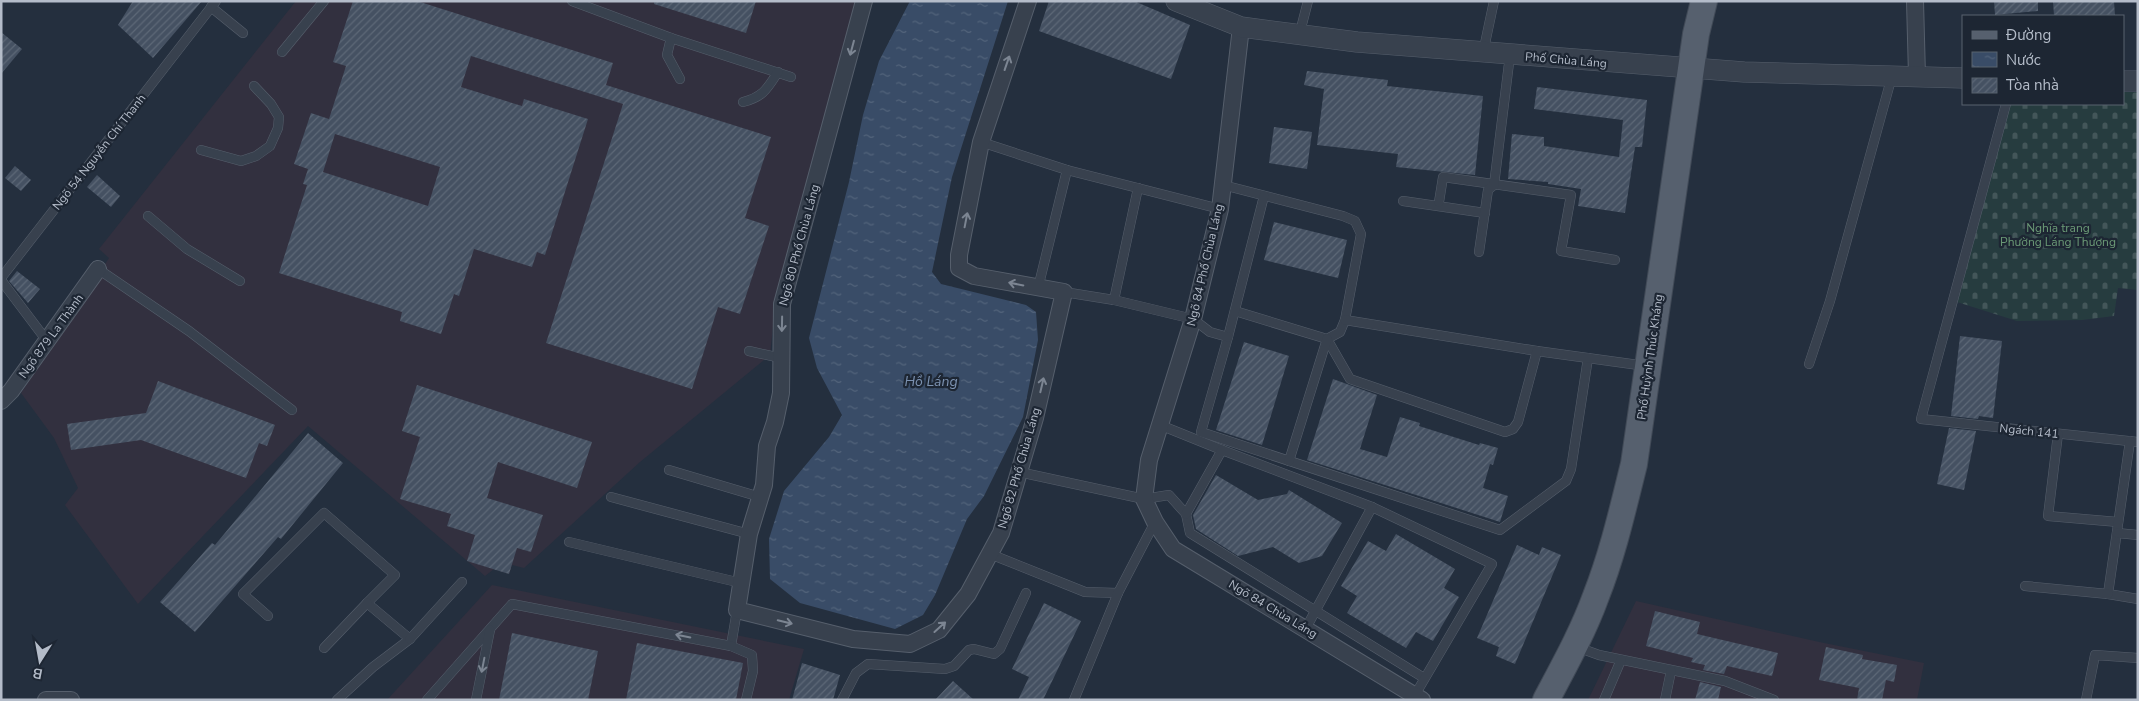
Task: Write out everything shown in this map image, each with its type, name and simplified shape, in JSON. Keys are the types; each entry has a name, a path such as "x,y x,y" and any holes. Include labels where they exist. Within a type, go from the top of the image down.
{"main road":[{"name":"Phố Huỳnh Thúc Kháng","path":"1546,700 1574,646 1596,597 1619,522 1634,464 1699,20 1704,1"}],"street":[{"name":"Ngõ 80 Phố Chùa Láng","path":"737,610 749,534 764,485 767,446 775,422 781,393 782,304 864,1"},
{"path":"1028,1 981,142 959,254 959,268 974,276 1064,292"},
{"name":"Phố Chùa Láng","path":"1176,1 1241,27 1299,36 1483,53 1744,72 1962,78"},
{"path":"1914,1 1917,76"},
{"name":"Ngõ 84 Phố Chùa Láng","path":"1144,499 1149,460 1193,319 1220,209 1241,27"},
{"path":"2124,81 2138,81"},
{"name":"Ngõ 879 La Thành","path":"1,401 11,391 98,269"},
{"name":"Ngõ 82 Phố Chùa Láng","path":"737,610 853,640 910,644 939,630 968,594 1001,533 1034,418 1064,292"},
{"name":"Ngõ 84 Chùa Láng","path":"1144,499 1155,522 1173,549 1419,697"},
{"path":"46,700 71,700"}],"lane":[{"path":"282,52 324,1"},
{"path":"572,1 671,38 790,77"},
{"path":"1299,36 1308,1"},
{"path":"1483,53 1494,1"},
{"path":"213,4 243,33"},
{"name":"Ngõ 54 Nguyễn Chí Thanh","path":"1,279 213,4"},
{"path":"671,38 667,56 680,79"},
{"path":"1479,252 1488,190 1494,185 1510,55"},
{"path":"743,102 756,99 768,88 778,72"},
{"path":"1809,364 1830,301 1892,76"},
{"path":"201,150 241,162 256,156 270,146 278,128 279,117 271,104 254,86"},
{"name":"Ngách 141","path":"2006,105 1921,419 2134,441"},
{"path":"981,142 1067,170 1220,209"},
{"path":"1038,288 1067,170"},
{"path":"1439,202 1443,177 1571,195 1561,251 1615,260"},
{"path":"1223,185 1343,216 1355,221 1361,234 1345,320 1340,332 1327,338 1235,311"},
{"path":"1114,300 1138,188"},
{"path":"1264,196 1235,311 1201,432 1500,530 1566,481 1571,469 1588,358"},
{"path":"1403,201 1484,213"},
{"path":"148,216 187,249 240,281"},
{"path":"98,269 190,331 292,410"},
{"path":"1,279 47,341"},
{"path":"1064,292 1114,300 1193,319 1210,332 1228,337"},
{"path":"1345,320 1537,351 1648,366"},
{"path":"1327,338 1350,378 1505,432 1513,429 1518,422 1537,351"},
{"path":"1289,461 1327,338"},
{"path":"749,351 781,358"},
{"path":"1160,425 1372,507 1492,564 1424,678 1419,697"},
{"path":"2058,434 2048,516 2118,522"},
{"path":"2108,594 2118,522 2134,441"},
{"path":"1186,514 1222,450"},
{"path":"669,470 760,497"},
{"path":"1019,472 1144,499 1169,496 1186,514 1190,533 1424,678"},
{"path":"611,498 749,534"},
{"path":"1306,628 1372,507"},
{"path":"268,616 243,594 324,513 395,575 324,648"},
{"path":"1074,700 1118,593 1155,522"},
{"path":"2117,533 2138,535"},
{"path":"569,542 742,583"},
{"path":"990,554 1085,592 1118,593"},
{"path":"337,700 373,667 410,639 462,582"},
{"path":"2025,586 2108,594 2138,599"},
{"path":"842,700 856,673 868,664 945,669 954,666 968,650 974,649 994,654 1000,649 1026,593"},
{"path":"367,603 410,639"},
{"path":"427,700 512,604 731,646 752,655 753,671 746,700"},
{"path":"731,646 737,610"},
{"path":"476,700 490,630"},
{"path":"1574,646 1620,660 1725,681 1774,700"},
{"path":"2086,700 2095,656 2138,658"},
{"path":"1604,700 1620,660"},
{"path":"1665,700 1671,670"}],"shaded area":[{"path":"296,1 858,1 830,94 775,308 770,355 640,462 524,568 512,565 509,574 494,569 485,576 308,426 138,604 65,505 78,488 54,438 21,393 109,258 99,249"},
{"path":"492,585 804,649 789,700 387,700"},
{"path":"1636,601 1924,663 1917,700 1588,700"}],"green space":[{"name":"Nghĩa trang Phường Láng Thượng","path":"2124,92 2138,92 2138,290 2118,288 2114,316 2082,320 2017,321 1957,302 2010,105 2124,105"}],"water":[{"name":"Hồ Láng","path":"910,1 1008,1 952,177 932,272 941,284 1026,305 1036,312 1038,340 1023,417 984,496 967,519 935,595 923,615 895,629 800,603 770,579 769,539 784,491 829,437 842,415 817,368 809,338 849,182 863,115 879,61"}],"building":[{"path":"133,1 202,1 153,58 118,25"},
{"path":"353,1 417,1 613,63 606,85 771,137 745,218 769,226 740,314 718,307 692,389 546,343 623,104 471,56 461,87 522,106 524,99 588,119 545,255 537,252 532,267 474,249 459,296 454,294 441,334 400,321 402,312 279,273 307,185 303,184 308,169 294,164 311,113 329,119 346,66 333,62","holes":["335,134 440,167 428,206 323,172"]},
{"path":"654,1 756,1 746,33 654,4"},
{"path":"1049,1 1134,1 1190,25 1171,79 1039,31"},
{"path":"1994,1 2038,1 2038,11 1995,15"},
{"path":"2053,1 2114,1 2115,15 2054,15"},
{"path":"1,32 22,49 1,74"},
{"path":"1307,71 1388,80 1387,86 1483,96 1475,175 1396,167 1398,154 1317,145 1324,89 1304,85"},
{"path":"1537,87 1647,100 1642,147 1635,147 1625,213 1578,206 1581,189 1548,184 1548,182 1508,179 1512,134 1544,137 1544,146 1619,157 1623,120 1534,109"},
{"path":"1274,127 1312,132 1307,169 1269,163"},
{"path":"15,166 31,180 21,191 5,178"},
{"path":"97,175 120,196 111,207 87,187"},
{"path":"1274,222 1347,240 1338,278 1264,260"},
{"path":"17,271 40,289 28,303 9,281"},
{"path":"1960,336 2002,341 1993,418 1979,416 1978,419 1951,416"},
{"path":"1244,342 1289,356 1262,445 1216,430"},
{"path":"1333,379 1377,395 1360,449 1387,457 1400,417 1420,423 1419,426 1479,445 1480,443 1498,448 1493,465 1490,464 1483,488 1508,496 1500,522 1307,460"},
{"path":"158,381 275,425 267,446 259,443 246,478 141,440 71,450 67,424 146,413"},
{"path":"417,385 592,442 577,488 498,462 487,498 543,515 531,552 517,548 509,574 467,561 475,535 447,526 451,514 400,499 420,437 402,431"},
{"path":"1949,428 1976,431 1964,490 1937,484"},
{"path":"308,433 343,463 281,539 278,537 195,632 160,602 212,543 215,545"},
{"path":"1216,475 1258,500 1287,494 1289,490 1342,523 1322,556 1299,563 1273,547 1238,556 1196,529 1193,515"},
{"path":"1396,534 1455,569 1444,588 1459,597 1433,641 1416,632 1406,648 1347,613 1357,596 1341,586 1368,541 1386,551"},
{"path":"1517,545 1539,555 1542,547 1561,555 1515,664 1496,656 1499,647 1477,638"},
{"path":"1044,603 1081,621 1043,700 1018,700 1029,677 1012,669"},
{"path":"1655,611 1700,622 1697,634 1778,653 1772,676 1727,666 1724,674 1703,670 1705,665 1691,662 1693,658 1646,646"},
{"path":"512,633 598,651 588,700 499,700"},
{"path":"637,643 743,663 736,700 626,700"},
{"path":"1826,647 1863,655 1862,659 1897,665 1894,682 1886,680 1882,700 1857,700 1859,688 1819,680"},
{"path":"802,663 840,675 833,700 792,700"},
{"path":"953,681 974,700 935,700"},
{"path":"1700,682 1721,687 1718,700 1695,700"}]}
